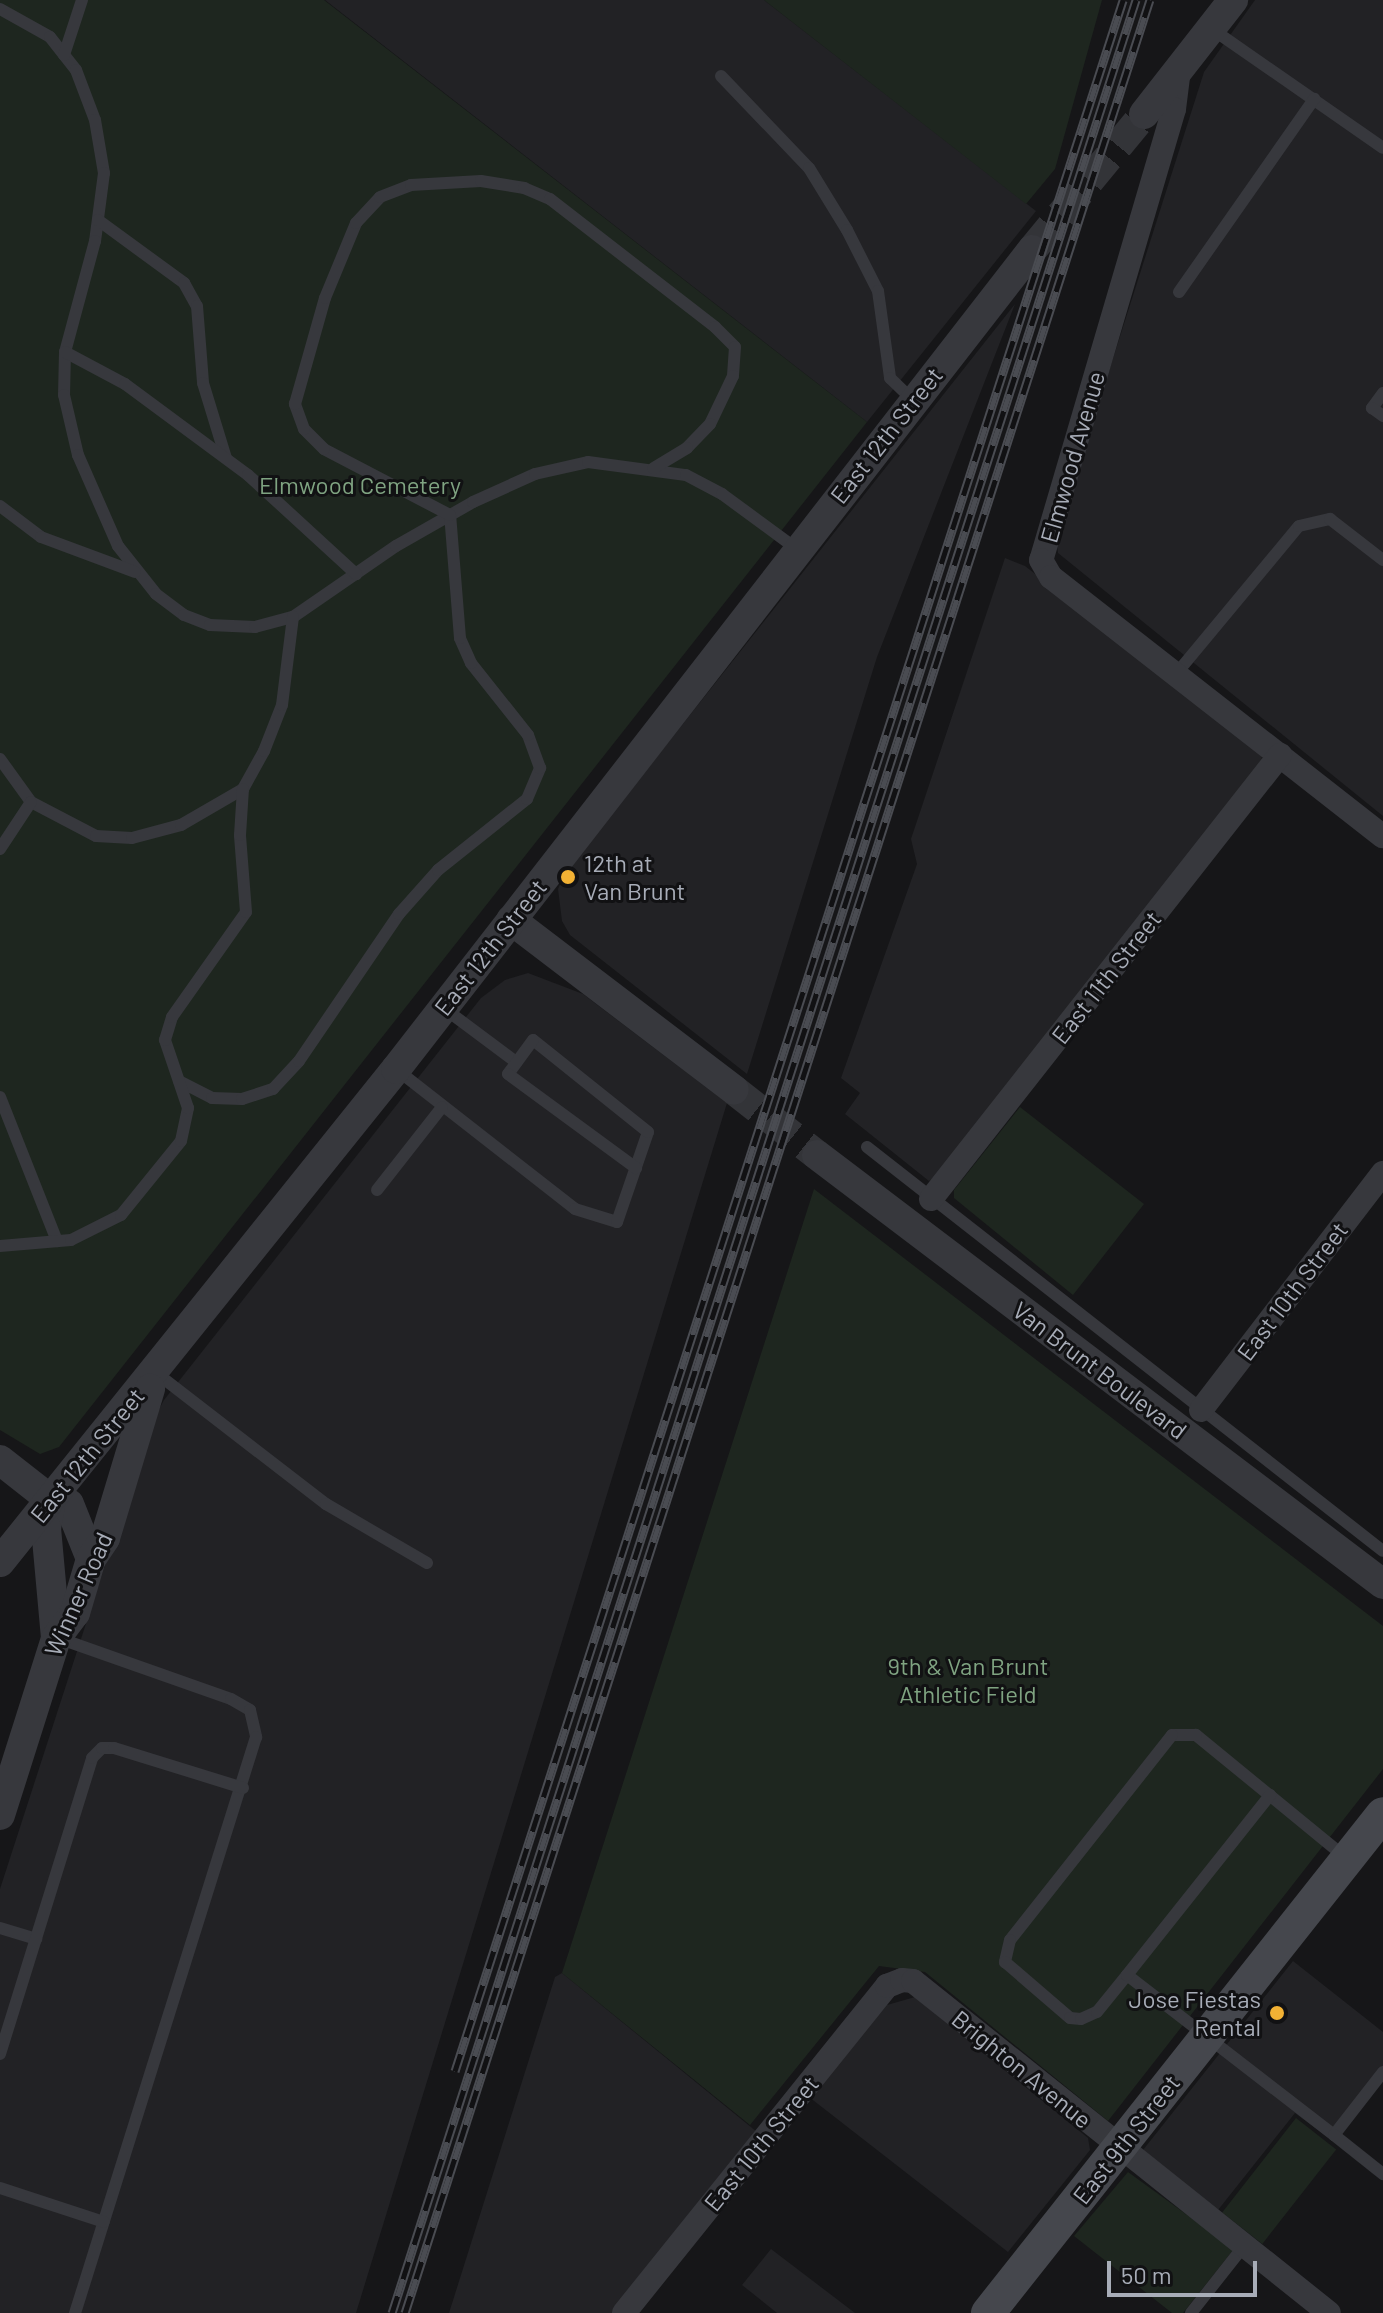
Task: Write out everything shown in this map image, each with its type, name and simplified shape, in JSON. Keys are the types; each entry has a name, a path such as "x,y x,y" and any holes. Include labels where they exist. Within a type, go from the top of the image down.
{"main road":[{"name":"East 9th Street","path":"988,2313 1383,1814"}],"street":[{"path":"1144,114 1233,0"},
{"name":"Elmwood Avenue","path":"1179,69 1174,109 1041,560 1051,577 1383,836"},
{"name":"East 12th Street","path":"0,1562 396,1069 1032,250"},
{"name":"East 11th Street","path":"931,1199 1280,755"},
{"path":"511,920 734,1090"},
{"name":"Van Brunt Boulevard","path":"817,1155 1383,1584"},
{"name":"East 10th Street","path":"1201,1410 1383,1173"},
{"name":"Winner Road","path":"0,1815 56,1638 75,1613 91,1559 105,1538 155,1371"},
{"path":"0,1460 51,1500 69,1504 91,1559"},
{"path":"51,1500 46,1528 56,1638"},
{"name":"East 10th Street","path":"624,2313 887,1986 902,1980"},
{"name":"Brighton Avenue","path":"902,1980 913,1981 1329,2313"}],"lane":[{"path":"64,55 82,0"},
{"path":"0,9 50,37 76,70 95,120 104,173 98,220 65,352 64,395 78,455 103,516 135,572 184,615 210,625 255,627 293,617 450,515 535,474 588,462 654,468 686,475 722,494 797,549"},
{"path":"1211,29 1383,148"},
{"path":"721,76 809,168 847,230 878,291 890,378 913,400"},
{"path":"1179,292 1314,99"},
{"path":"450,515 324,449 304,429 295,404 325,298 356,223 380,197 411,185 481,181 550,199 735,347 733,376 710,424 687,448 654,468"},
{"path":"98,220 158,261 191,295 197,306 203,383 227,459"},
{"path":"65,352 125,384 227,459 356,574"},
{"path":"1383,393 1372,408 1383,416"},
{"path":"0,506 41,537 135,572"},
{"path":"179,1081 212,1098 242,1099 273,1089 299,1061 399,914 438,870 527,799 540,768 528,735 471,663 460,638 450,515"},
{"path":"1176,674 1299,526 1330,519 1383,560"},
{"path":"0,1246 71,1240 121,1215 157,1176 181,1141 188,1108 165,1040 172,1017 246,912 240,835 243,789 282,705 293,617"},
{"path":"0,759 31,802 96,836 132,838 181,825 243,789"},
{"path":"0,849 31,802"},
{"path":"443,1007 516,1062"},
{"path":"396,1069 575,1209 617,1222 636,1168 648,1132 533,1040 508,1074 636,1168"},
{"path":"0,1097 57,1241"},
{"path":"377,1190 442,1107"},
{"path":"867,1147 1383,1551"},
{"path":"155,1371 326,1504 427,1563"},
{"path":"56,1638 125,1658 250,1710 256,1737 243,1788 75,2313"},
{"path":"1270,1795 1097,2012 1070,2018 1009,1970 1005,1951 1172,1735 1196,1735 1270,1795 1348,1859"},
{"path":"0,2054 92,1758 102,1748 243,1788"},
{"path":"0,1928 36,1939"},
{"path":"1127,1975 1383,2174"},
{"path":"1334,2135 1383,2072"},
{"path":"0,2188 104,2222"},
{"path":"1191,2313 1244,2246"}],"shaded area":[{"path":"325,0 764,0 1036,211 867,422"},
{"path":"1255,0 1383,0 1383,816 1058,553 1056,538 1204,72"},
{"path":"1015,304 877,657 747,1074 570,935 562,921 558,889 565,873"},
{"path":"1005,558 1025,566 1261,751 1262,760 939,1175 929,1181 845,1114 860,1093 841,1078 917,864 911,839"},
{"path":"528,973 583,994 727,1103 356,2313 0,2313 0,1889 150,1426 164,1400 481,998 505,980"},
{"path":"1293,1961 1383,2032 1383,2081 1334,2142 1295,2113 1218,2210 1143,2150"},
{"path":"562,1973 757,2132 612,2313 449,2313 555,1977"},
{"path":"915,1997 1088,2138 1090,2150 1008,2252 809,2097 887,2005"},
{"path":"771,2249 855,2313 777,2313 742,2285"}],"green space":[{"name":"Elmwood Cemetery","path":"0,0 324,0 867,422 59,1447 40,1454 0,1430"},
{"path":"764,0 1102,0 1055,169 1026,204"},
{"path":"1020,1107 1144,1204 1073,1295 954,1198 954,1190"},
{"name":"9th & Van Brunt Athletic Field","path":"814,1189 1383,1626 1383,1769 1108,2121 925,1972 879,1966 750,2125 562,1973"},
{"path":"1296,2118 1336,2149 1262,2244 1222,2213"},
{"path":"1128,2172 1234,2249 1183,2313 1172,2313 1074,2236"}],"tunnel":[{"path":"1032,250 1144,114"},
{"path":"734,1090 817,1155"}],"railway":[{"path":"455,2071 1123,0"},
{"path":"392,2313 1136,0"},
{"path":"405,2313 1150,0"}],"place":[{"name":"12th at Van Brunt","path":"568,877"},
{"name":"Jose Fiestas Rental","path":"1277,2013"}]}
